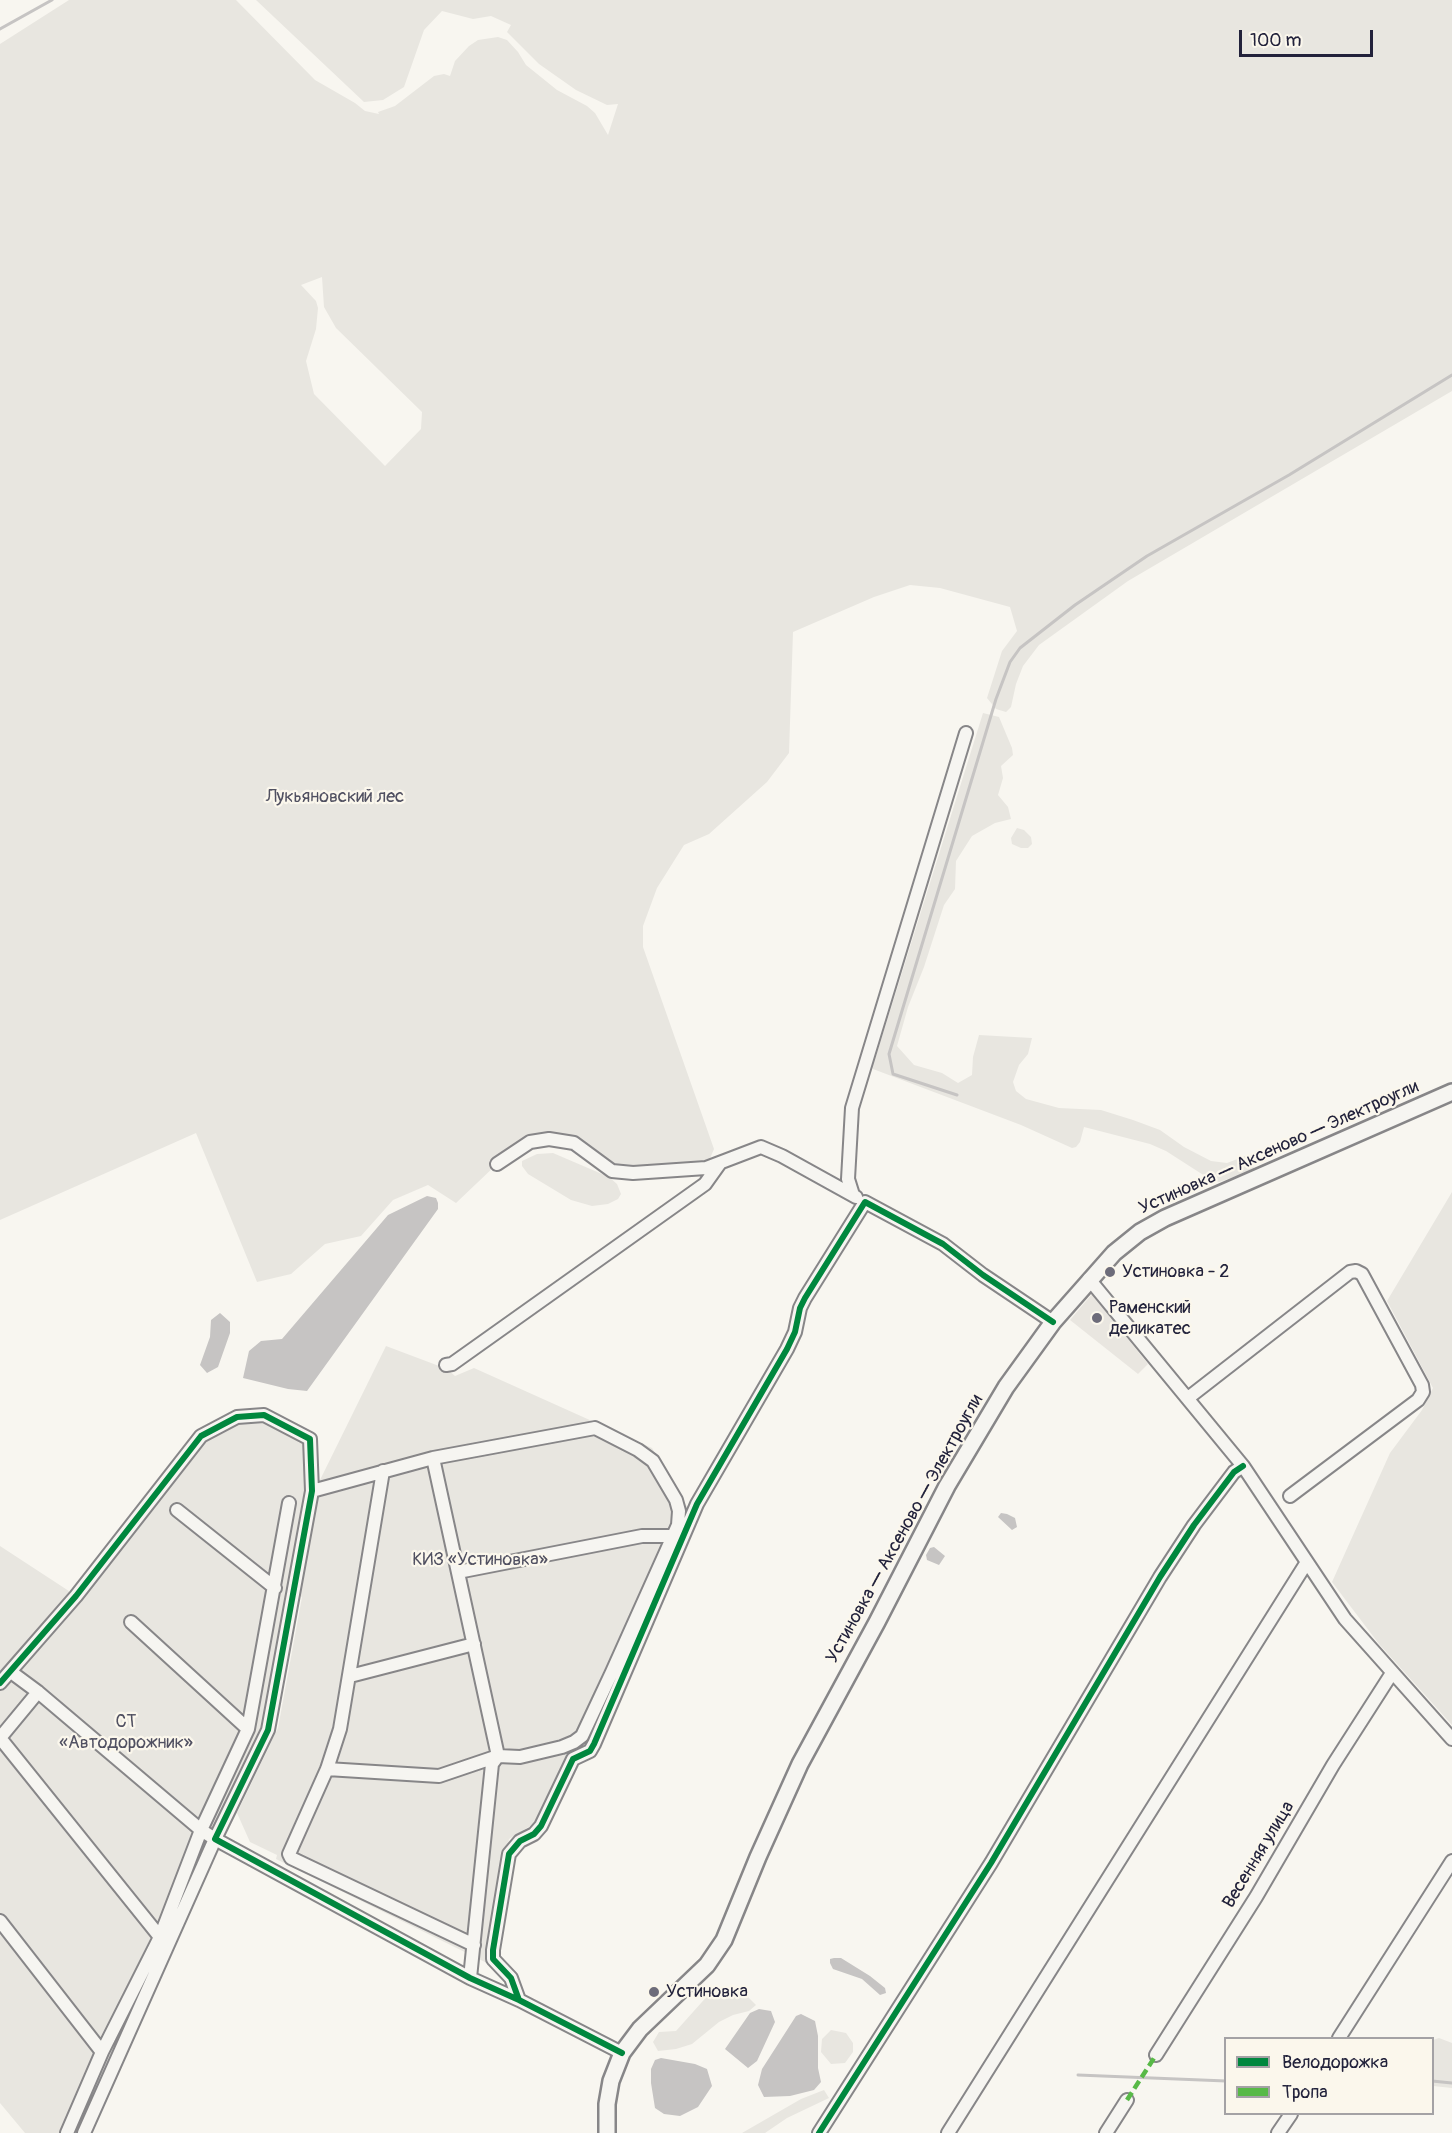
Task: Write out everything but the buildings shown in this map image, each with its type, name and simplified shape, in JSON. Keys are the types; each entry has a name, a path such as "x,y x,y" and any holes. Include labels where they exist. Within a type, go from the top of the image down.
{"main road":[{"name":"Устиновка — Аксеново — Электроугли","path":"607,2133 607,2104 611,2081 622,2053 640,2029 707,1965 724,1940 800,1764 877,1622 946,1486 1006,1387 1053,1322 1114,1253 1140,1232 1165,1218 1452,1092"}],"street":[{"path":"853,1195 848,1179 852,1108 966,733"},
{"path":"497,1164 530,1142 549,1140 574,1143 612,1171 633,1173 706,1168 761,1147 782,1156 943,1245 982,1275 1053,1322"},
{"path":"446,1365 452,1364 705,1184 721,1162"},
{"path":"519,2000 511,1978 493,1959 509,1854 520,1841 534,1834 541,1826 573,1759 590,1751 594,1744 697,1504 787,1349 795,1332 800,1308 805,1298 865,1202"},
{"path":"1188,1398 1350,1272 1356,1271 1362,1274 1422,1385 1423,1392 1418,1400 1290,1496"},
{"path":"1089,1279 1243,1466 1345,1619 1452,1739"},
{"path":"0,1683 76,1596 201,1436 237,1417 264,1415 310,1439 312,1491 268,1730 215,1839 84,2133"},
{"path":"312,1491 433,1458 595,1428 638,1450 653,1461 680,1511 678,1525 582,1736 562,1748 520,1757 498,1756 439,1776 327,1769"},
{"path":"433,1458 498,1756 492,1764 470,1978"},
{"path":"819,2133 991,1863 1160,1577 1194,1525 1234,1472 1243,1466"},
{"path":"383,1471 340,1729 327,1769 289,1854 291,1858 474,1945"},
{"path":"67,2133 102,2052 160,1937 201,1830 248,1729 290,1503"},
{"path":"177,1510 275,1588"},
{"path":"458,1572 642,1536 673,1536"},
{"path":"948,2133 1307,1562"},
{"path":"131,1622 248,1729"},
{"path":"350,1676 474,1644"},
{"path":"11,1672 38,1692 201,1830 215,1839 470,1978 519,2000 622,2053"},
{"name":"Весенняя улица","path":"1156,2055 1256,1897 1333,1765 1392,1673"},
{"path":"38,1692 0,1738 160,1937"},
{"path":"1340,2037 1452,1861"},
{"path":"0,1921 102,2052"},
{"path":"1106,2133 1127,2100"},
{"path":"1278,2133 1290,2115"}],"shaded area":[{"path":"427,1196 436,1198 438,1209 307,1391 288,1389 243,1378 249,1351 261,1341 282,1339 388,1215"},
{"path":"1092,1294 1148,1364 1138,1374 1070,1320"},
{"path":"220,1313 230,1322 230,1333 218,1367 207,1373 200,1365 210,1337 211,1320"},
{"path":"1001,1513 1015,1518 1017,1527 1012,1530 998,1517"},
{"path":"934,1547 945,1556 939,1565 927,1560 926,1555 930,1548"},
{"path":"841,1958 870,1976 885,1988 886,1993 880,1995 862,1979 833,1969 830,1959"},
{"path":"759,2009 771,2011 775,2022 757,2061 748,2068 725,2049 750,2013"},
{"path":"801,2014 815,2021 821,2082 814,2090 790,2096 764,2097 758,2085 762,2069 796,2016"},
{"path":"661,2058 695,2064 707,2069 712,2086 698,2107 680,2116 664,2114 655,2108 651,2069 655,2060"}],"green space":[{"name":"Лукьяновский лес","path":"69,0 236,0 315,80 365,111 379,114 378,112 395,106 434,76 444,74 450,76 455,61 478,40 498,37 507,40 526,65 557,90 587,106 595,113 608,135 618,104 607,105 576,90 539,64 507,32 511,25 491,16 473,19 442,11 424,30 404,87 383,100 364,102 256,0 1452,0 1452,391 1128,581 1039,645 1023,666 1011,707 1006,712 996,709 987,698 1002,651 1017,631 1010,607 940,588 910,585 874,597 793,632 789,753 767,782 709,834 684,845 657,888 643,926 643,947 714,1149 706,1168 612,1171 574,1143 549,1139 497,1164 456,1203 428,1185 393,1200 361,1236 325,1244 291,1274 257,1282 196,1133 0,1220 0,44","holes":["322,277 324,307 336,328 422,412 421,429 385,466 314,394 306,361 316,329 318,308 316,301 301,285"]},
{"path":"983,713 999,717 1012,748 1013,755 1001,766 1003,778 998,795 1008,807 1011,819 995,823 972,836 956,861 955,889 944,905 908,1007 897,1046 914,1065 942,1073 958,1083 972,1075 973,1057 979,1035 1032,1038 1028,1054 1019,1065 1013,1082 1016,1091 1026,1099 1059,1108 1101,1110 1133,1120 1160,1130 1184,1147 1211,1161 1227,1163 1248,1155 1255,1170 1219,1182 1208,1178 1166,1151 1150,1144 1084,1127 1080,1142 1072,1148 1021,1125 873,1069 871,1065 876,1056"},
{"path":"1017,828 1024,830 1031,837 1032,844 1028,848 1012,844 1011,838"},
{"path":"553,1153 609,1177 617,1184 621,1194 618,1199 608,1204 592,1206 571,1200 528,1174 522,1166 522,1161 537,1154"},
{"path":"1452,1192 1452,1725 1379,1644 1332,1582 1390,1453 1422,1410 1433,1388 1387,1301"},
{"name":"КИЗ «Устиновка»","path":"386,1346 447,1369 455,1376 474,1368 652,1448 689,1510 585,1744 571,1750 535,1823 509,1839 487,1963 276,1859 277,1855 250,1842 237,1813 278,1728 302,1597 298,1595 320,1480"},
{"name":"СТ «Автодорожник»","path":"264,1415 310,1439 312,1491 268,1730 84,2133 25,2133 0,2103 0,1685 201,1436 237,1417"},
{"path":"0,1546 75,1595 0,1680"},
{"path":"717,1990 748,1997 756,2005 749,2011 719,2022 692,2044 658,2051 653,2042 659,2032 676,2031 710,1993"},
{"path":"831,2030 846,2033 853,2043 853,2052 845,2063 831,2064 821,2052 822,2039"},
{"path":"1439,2038 1452,2043 1452,2088 1434,2086 1434,2040"},
{"path":"824,2090 829,2098 787,2118 765,2133 742,2133 801,2099"}],"waterway":[{"path":"0,29 52,0"},
{"path":"957,1095 893,1074 889,1054 996,699 1010,662 1020,648 1075,605 1147,556 1289,475 1452,375"},
{"path":"1078,2075 1224,2081"},
{"path":"1434,2081 1452,2083"}],"marked path":[{"path":"1127,2100 1156,2055"}],"cycle path":[{"path":"519,2000 511,1978 493,1959 509,1854 520,1841 534,1834 541,1826 573,1759 590,1751 594,1744 697,1504 787,1349 795,1332 800,1308 805,1298 865,1202 943,1244 983,1275 1053,1322"},
{"path":"0,1683 76,1596 201,1436 237,1417 264,1415 310,1439 312,1491 268,1730 215,1839 470,1978 519,2000 622,2053"},
{"path":"819,2133 991,1863 1160,1577 1194,1525 1234,1472 1243,1466"}],"place":[{"name":"Устиновка - 2","path":"1110,1272"},
{"name":"Раменский деликатес","path":"1097,1318"},
{"name":"Устиновка","path":"654,1992"}]}
